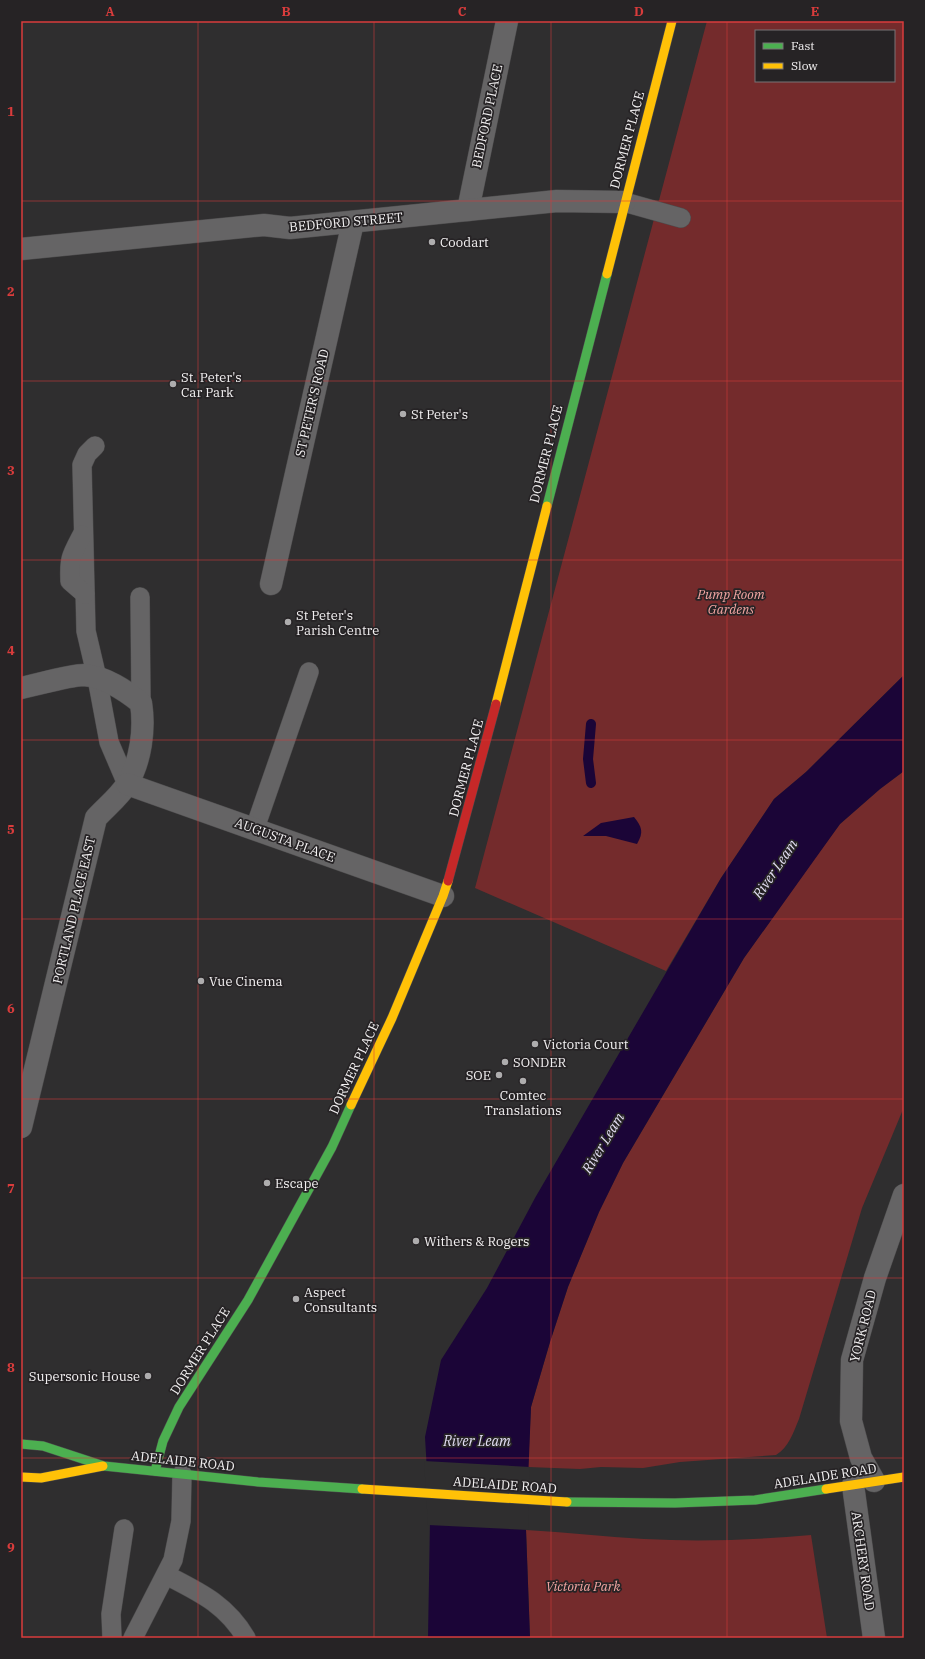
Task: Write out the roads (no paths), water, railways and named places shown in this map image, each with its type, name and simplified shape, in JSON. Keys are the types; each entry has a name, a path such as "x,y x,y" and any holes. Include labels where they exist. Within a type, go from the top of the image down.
{"main road":[{"name":"DORMER PLACE","path":"155,1470 163,1442 179,1407 193,1382 248,1300 332,1147 392,1018 443,896 461,836 516,628 624,202 672,21"},
{"name":"ADELAIDE ROAD","path":"21,1444 43,1446 104,1466 155,1470 258,1482 578,1503 748,1501 904,1477"},
{"name":"ADELAIDE ROAD","path":"21,1477 41,1478 104,1466"}],"street":[{"name":"BEDFORD PLACE","path":"468,210 507,21"},
{"name":"BEDFORD STREET","path":"21,249 264,225 290,228 557,201 624,202"},
{"name":"ST PETER'S ROAD","path":"271,584 353,222"},
{"path":"21,688 83,675 97,678 124,689 141,703"},
{"name":"PORTLAND PLACE EAST","path":"21,1127 24,1098 96,818 127,784 142,745 141,703"},
{"name":"AUGUSTA PLACE","path":"127,784 255,828 443,896"},
{"name":"YORK ROAD","path":"874,1481 862,1458 853,1432 851,1421 852,1360 875,1278 904,1195"},
{"name":"ARCHERY ROAD","path":"853,1485 874,1638"}],"lane":[{"path":"624,202 681,218"},
{"path":"95,446 87,454 82,465 83,534 69,559 69,571 70,581 84,594 86,632 97,678 108,742 127,784"},
{"path":"140,597 141,703"},
{"path":"255,828 309,672"},
{"path":"133,1638 173,1560 178,1542 181,1521 182,1474"},
{"path":"112,1638 111,1614 124,1529"},
{"path":"166,1575 215,1601 232,1617 246,1638"}],"water":[{"name":"River Leam","path":"904,675 904,771 880,789 840,824 744,958 623,1163 599,1212 568,1287 531,1407 526,1530 530,1638 428,1638 430,1521 425,1437 441,1360 487,1288 535,1198 721,878 774,799 806,772"},
{"path":"634,817 641,830 641,836 637,844 606,836 583,836 601,823"}],"waterway":[{"path":"591,724 588,759 591,783"}],"place":[{"name":"Coodart","path":"432,242"},
{"name":"St. Peter's Car Park","path":"173,384"},
{"name":"St Peter's","path":"403,414"},
{"name":"St Peter's Parish Centre","path":"288,622"},
{"name":"Vue Cinema","path":"201,981"},
{"name":"Victoria Court","path":"535,1044"},
{"name":"SONDER","path":"505,1062"},
{"name":"SOE","path":"499,1075"},
{"name":"Comtec Translations","path":"523,1081"},
{"name":"Escape","path":"267,1183"},
{"name":"Withers & Rogers","path":"416,1241"},
{"name":"Aspect Consultants","path":"296,1299"},
{"name":"Supersonic House","path":"148,1376"}],"park label":[{"name":"Pump Room Gardens","path":"731,602"},
{"name":"Victoria Park","path":"583,1586"}]}
